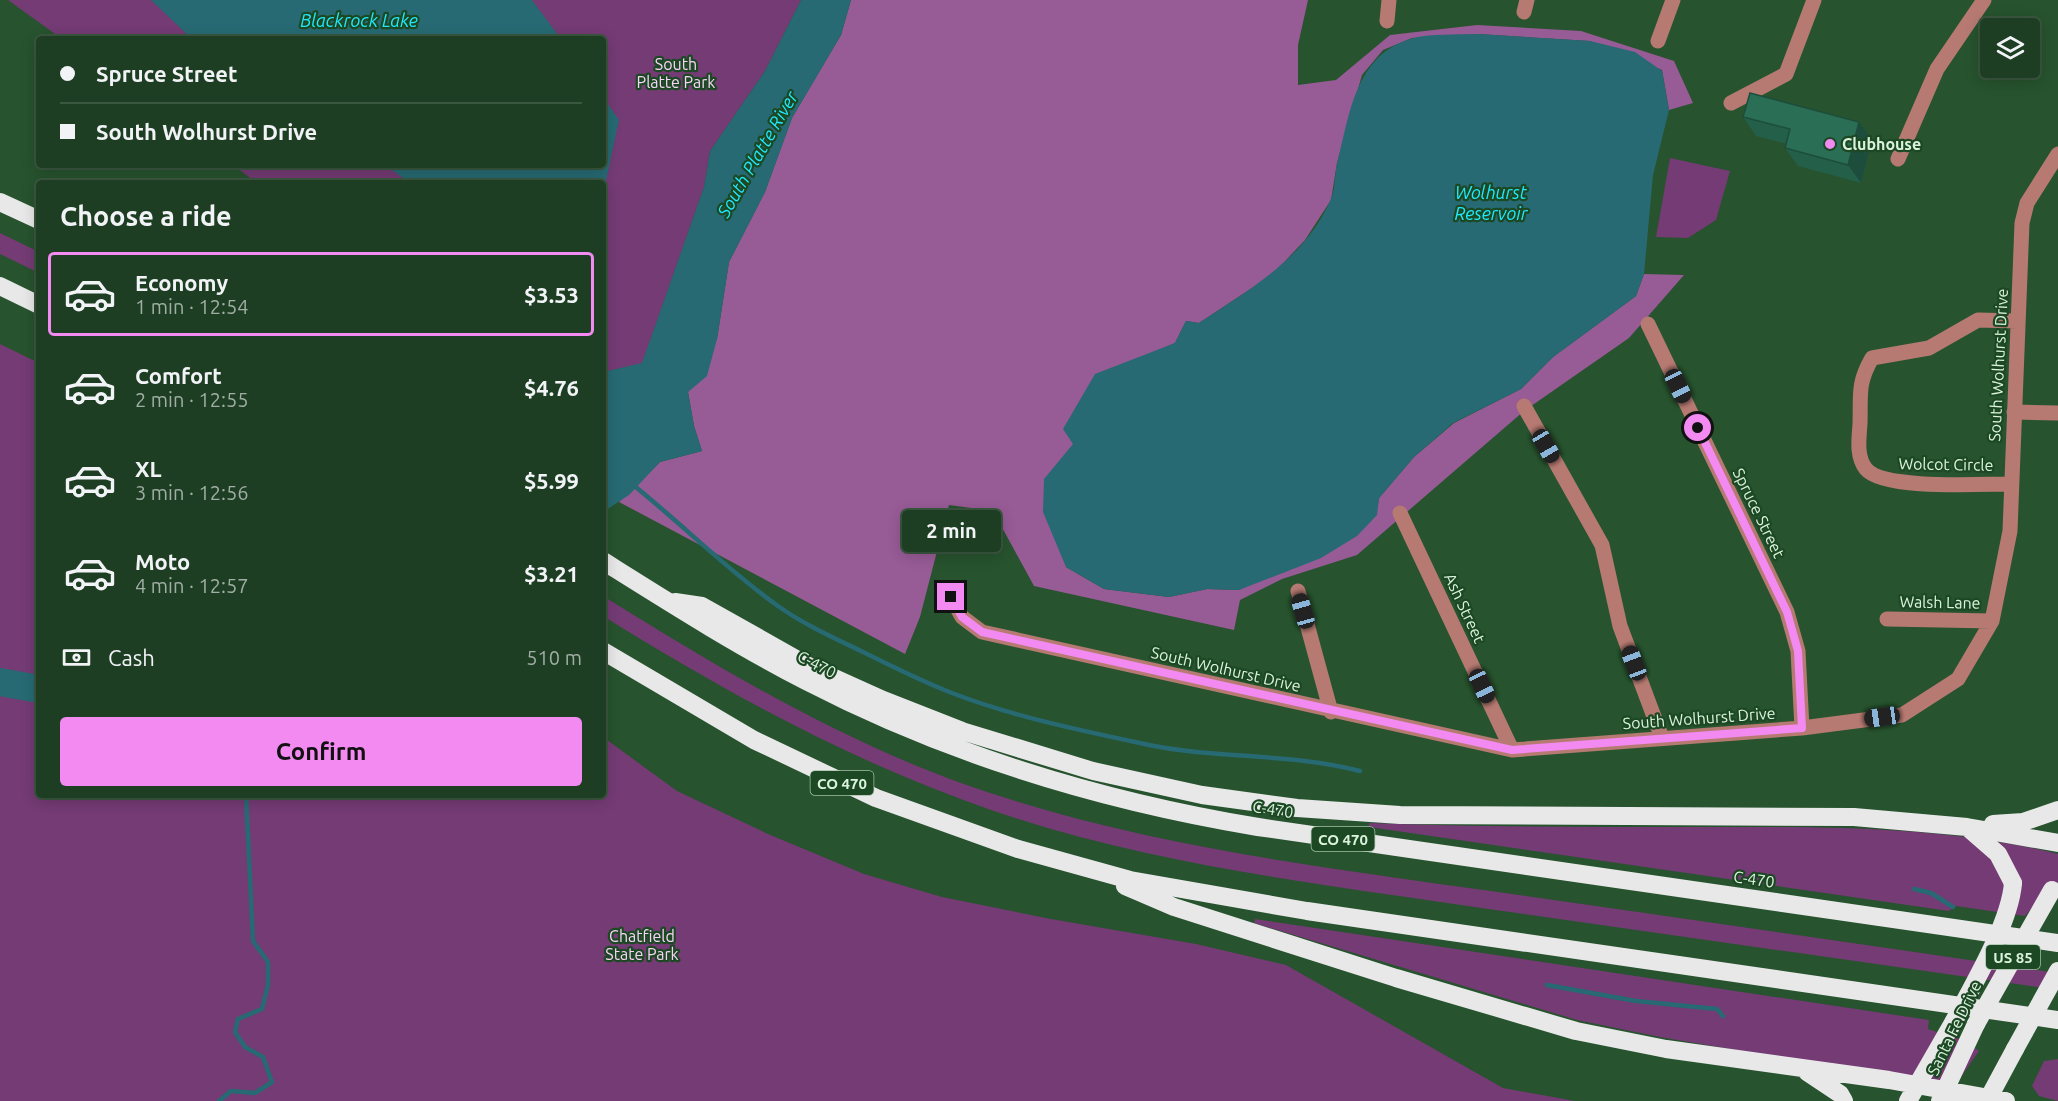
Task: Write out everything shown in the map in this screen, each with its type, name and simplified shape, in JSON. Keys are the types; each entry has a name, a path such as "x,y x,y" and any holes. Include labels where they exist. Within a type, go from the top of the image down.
{"highway":[{"path":"0,202 36,219"},
{"path":"0,286 36,304"},
{"name":"C-470","path":"606,564 798,677 892,721 1015,768 1148,805 1300,833 2058,943"},
{"path":"667,601 702,606 812,668 883,700 962,731 1068,765 1202,795 1297,808 1401,815 1812,816 2009,824 2058,810"},
{"name":"CO 470","path":"606,653 754,740 861,792 963,831 1099,871 1170,889 2058,1020"},
{"path":"1920,822 1967,827 2058,843"},
{"path":"1912,1094 1981,971 2012,897 2013,883 1998,854 1967,827"},
{"path":"1099,871 1152,899 1174,907 1549,1024 1648,1046 1800,1068 1912,1094 1994,1100"},
{"name":"Santa Fe Drive","path":"1943,1097 1976,1024 2055,885"},
{"name":"US 85","path":"1994,1100 2015,1049 2058,971"},
{"path":"1800,1068 1829,1085 1840,1094 1844,1101"}],"street":[{"path":"1387,21 1389,0"},
{"path":"1658,41 1673,0"},
{"path":"1731,103 1786,74 1814,0"},
{"path":"1898,159 1937,69 1984,0"},
{"name":"South Wolhurst Drive","path":"951,597 962,617 982,632 1331,712 1512,750 1802,728 1902,715 1958,679 1992,621 2010,531 2010,484 2022,223 2027,203 2058,154"},
{"name":"Wolcot Circle","path":"2010,484 1895,482 1875,478 1864,468 1859,454 1861,377 1872,358 1929,348 1978,320 2018,321"},
{"name":"Spruce Street","path":"1648,324 1787,612 1798,651 1802,728"},
{"path":"1524,406 1602,545 1620,626 1662,738"},
{"path":"2014,412 2058,413"},
{"name":"Ash Street","path":"1400,513 1512,750"},
{"path":"1298,591 1331,712"},
{"name":"Walsh Lane","path":"1887,619 1992,621"}],"green space":[{"name":"South Platte Park","path":"8,0 801,0 765,71 710,151 704,187 642,364 606,371 606,180 253,180 237,168 606,168 606,36 58,36"},
{"path":"1670,158 1730,171 1716,220 1688,238 1656,237"},
{"path":"0,233 36,251 36,272 0,254"},
{"name":"Chatfield State Park","path":"0,344 36,362 36,798 606,798 606,739 677,791 768,834 864,874 942,897 1051,919 1196,944 1286,965 1503,1088 1575,1101 0,1101"},
{"path":"606,598 777,699 868,744 961,783 1091,822 1290,862 2058,973 2058,990 1278,878 1162,857 1048,828 939,791 839,748 697,672 606,618"},
{"path":"1369,823 1791,827 1925,833 1970,838 2058,854 2058,893 2043,895 2025,916 1956,906 1949,911 1369,827"},
{"path":"1255,919 1929,1020 1928,1029 1965,1041 1979,1051 1954,1087 1660,1037 1577,1020 1254,923"},
{"path":"2058,1059 2058,1101 2039,1096 2032,1086 2044,1061"}],"shaded area":[{"path":"851,0 1308,0 1298,45 1298,85 1336,80 1390,35 1477,25 1581,31 1674,61 1693,103 1669,110 1662,70 1590,41 1478,34 1412,38 1383,50 1362,75 1337,163 1331,200 1305,240 1273,274 1199,323 1186,321 1175,343 1146,356 1073,444 1066,567 1104,589 1169,597 1207,589 1239,590 1376,515 1379,498 1414,457 1454,423 1521,389 1553,357 1636,296 1644,274 1684,275 1629,338 1524,411 1357,555 1282,579 1240,600 1234,630 1034,586 993,511 949,505 920,617 905,654 619,502 660,462 702,451 694,426 688,392 717,339 729,262 765,192 792,118 841,35"}],"water":[{"name":"Blackrock Lake","path":"151,0 532,0 559,36 189,36"},
{"path":"801,0 851,0 841,35 792,118 765,192 729,262 717,339 707,376 688,392 694,426 702,451 660,462 629,495 606,510 606,371 642,363 704,187 710,151 765,71"},
{"name":"Wolhurst Reservoir","path":"1478,34 1590,41 1635,52 1662,71 1669,110 1653,175 1644,274 1636,296 1553,357 1521,389 1453,423 1414,457 1379,498 1377,515 1357,536 1321,558 1239,590 1207,589 1169,597 1104,589 1066,567 1043,512 1044,479 1073,444 1063,429 1095,374 1175,343 1186,321 1199,323 1256,285 1291,256 1319,221 1332,196 1352,105 1358,88 1378,58 1392,47 1418,37"},
{"path":"606,101 619,120 606,181 406,180 389,168 606,168"}],"building":[{"path":"1750,93 1859,122 1848,165 1785,148 1790,129 1743,117"}],"waterway":[{"path":"632,484 740,577 788,613 829,636 952,693 1024,716 1149,745 1308,761 1360,771"},
{"name":"South Platte River","path":"0,682 36,688"},
{"path":"219,1101 231,1091 255,1093 272,1082 263,1057 245,1047 235,1032 238,1019 262,1009 268,985 268,962 253,941 246,798"},
{"path":"1914,889 1931,893 1953,907"},
{"path":"1547,985 1636,1001 1717,1009 1723,1016"}],"place":[{"name":"Clubhouse","path":"1830,144"}],"route":[{"path":"951,597 962,617 982,632 1331,712 1512,750 1802,728 1798,651 1787,612 1698,428"}]}
